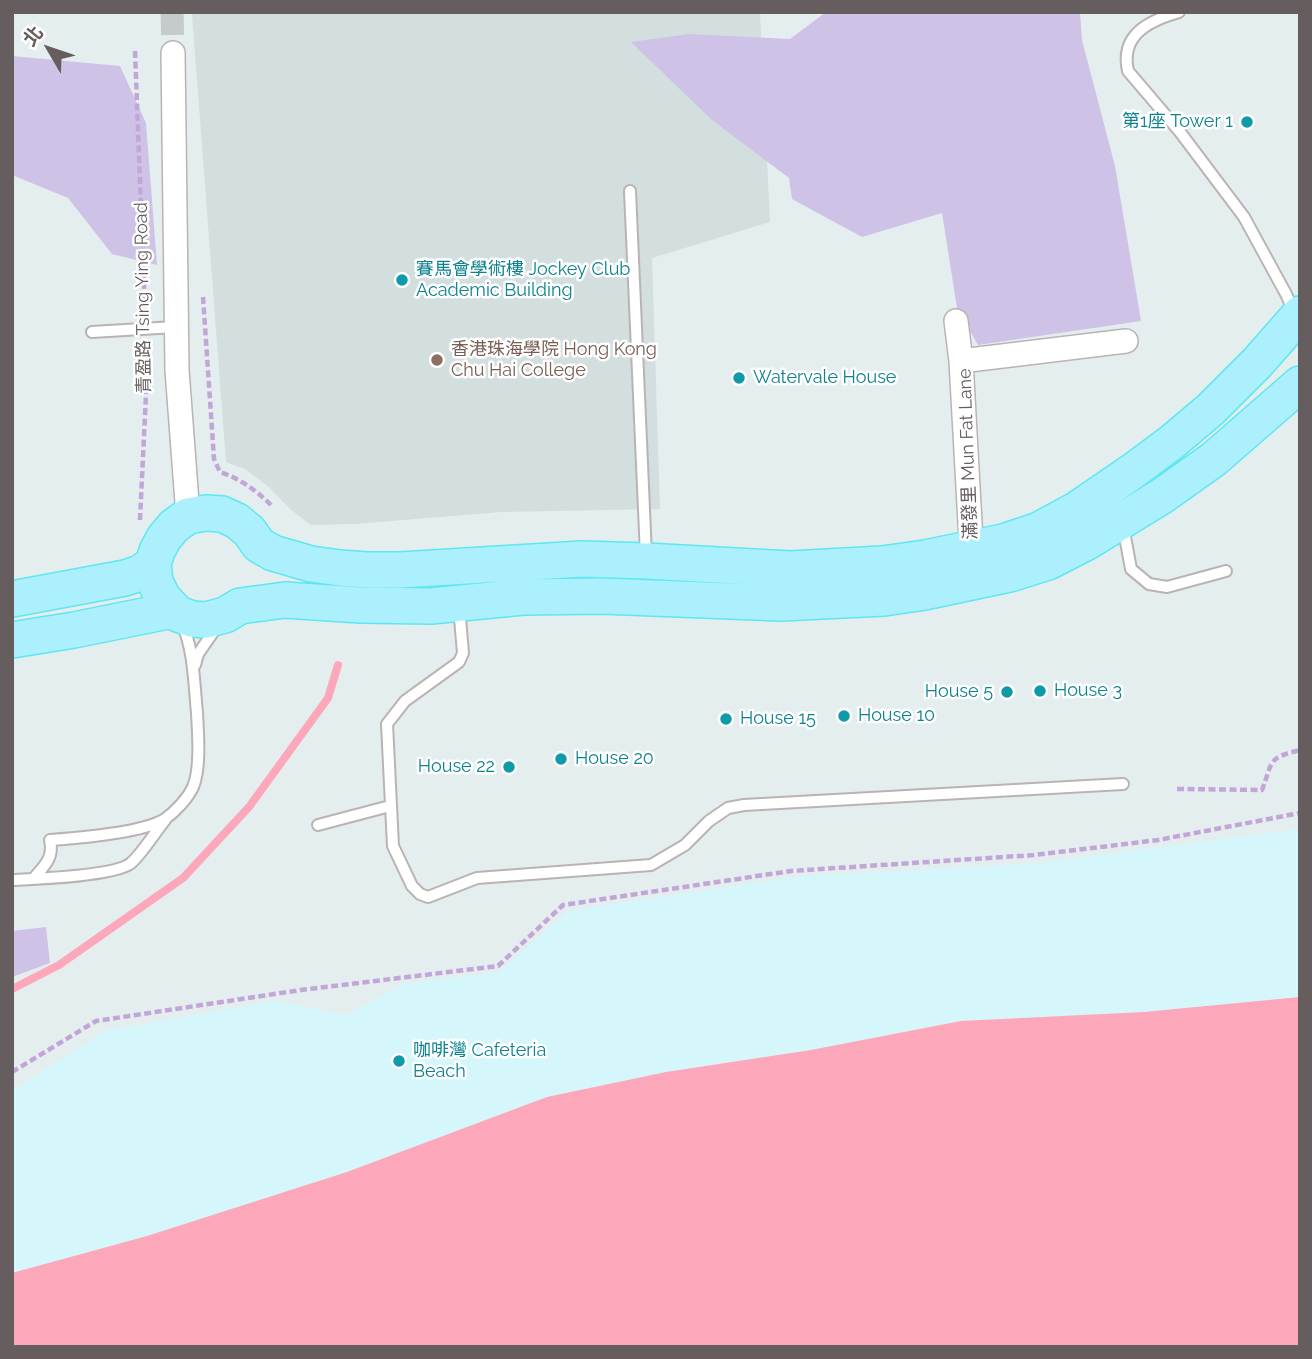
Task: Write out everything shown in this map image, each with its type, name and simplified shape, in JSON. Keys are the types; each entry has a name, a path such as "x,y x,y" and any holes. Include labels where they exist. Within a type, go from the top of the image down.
{"main road":[{"path":"1299,327 1172,442 1116,503 1087,542 1048,562 972,583 884,597 781,603 624,597 523,597 459,604 401,606 285,600 206,620 192,619 176,612 163,598 155,582 153,564 164,538 188,516 206,513 222,514 237,521 259,545 273,553 311,564 367,570 582,559 790,569 882,564 925,558 1003,542 1039,530 1076,510 1116,503 1162,496 1214,459 1300,384"},
{"path":"233,611 251,592 259,576 259,545"},
{"path":"12,599 125,578 140,573 153,564"},
{"path":"12,640 176,612"}],"street":[{"name":"青盈路 Tsing Ying Road","path":"173,53 175,327 188,516"},
{"path":"957,321 961,361"},
{"name":"滿發里 Mun Fat Lane","path":"972,583 961,361 1125,341"}],"lane":[{"path":"1179,12 1159,19 1135,35 1127,46 1125,58 1128,71 1180,132 1244,217 1289,299 1299,327"},
{"path":"630,191 646,561"},
{"path":"92,332 175,327"},
{"path":"1116,503 1131,569 1149,584 1167,587 1226,571"},
{"path":"459,604 463,648 459,662 405,701 387,724 393,846 412,886 428,897 477,878 651,865 685,845 709,821 728,808 744,805 1123,784"},
{"path":"194,671 198,654 208,638 233,611"},
{"path":"12,880 120,869 131,863 183,802 193,786 198,759 194,671 189,644 176,612"},
{"path":"318,825 390,806"},
{"path":"33,879 47,863 52,850 50,839 142,828 166,819"}],"path":[{"name":"青盈路 Tsing Ying Road","path":"135,51 147,373 140,525"},
{"path":"202,286 214,459 220,472 251,487 273,507"},
{"path":"1177,789 1262,790 1272,761 1282,754 1300,750"},
{"path":"12,1072 96,1021 301,990 498,966 563,905 791,871 1034,855 1145,842 1300,813"}],"shaded area":[{"name":"香港珠海學院 Hong Kong Chu Hai College","path":"760,12 770,222 652,258 660,509 501,512 311,525 245,469 226,462 192,14"},
{"path":"826,12 1080,12 1082,40 1115,166 1141,321 978,345 957,308 942,213 862,237 792,199 789,178 712,120 631,42 689,34 790,39"},
{"path":"12,56 120,66 146,123 157,265 112,254 68,198 12,175"},
{"path":"46,927 50,963 12,977 12,931"},
{"path":"1300,997 1300,1347 12,1347 12,1273 147,1236 347,1172 547,1097 666,1072 811,1050 961,1021 1144,1012"}],"sand":[{"name":"咖啡灣 Cafeteria Beach","path":"1300,829 1300,997 1144,1012 961,1021 811,1050 666,1072 547,1097 347,1172 147,1236 12,1273 12,1091 105,1031 274,1001 346,1015 403,984 499,972 568,911 794,877 1037,863"}],"waterway":[{"path":"12,989 59,965 183,878 249,807 328,698 338,665"}],"tunnel":[{"path":"172,12 173,53"}],"place":[{"name":"第1座 Tower 1","path":"1247,122"},
{"name":"賽馬會學術樓 Jockey Club Academic Building","path":"402,280"},
{"name":"香港珠海學院 Hong Kong Chu Hai College","path":"437,360"},
{"name":"Watervale House","path":"739,378"},
{"name":"House 3","path":"1040,691"},
{"name":"House 5","path":"1007,692"},
{"name":"House 10","path":"844,716"},
{"name":"House 15","path":"726,719"},
{"name":"House 20","path":"561,759"},
{"name":"House 22","path":"509,767"},
{"name":"咖啡灣 Cafeteria Beach","path":"399,1061"}]}
